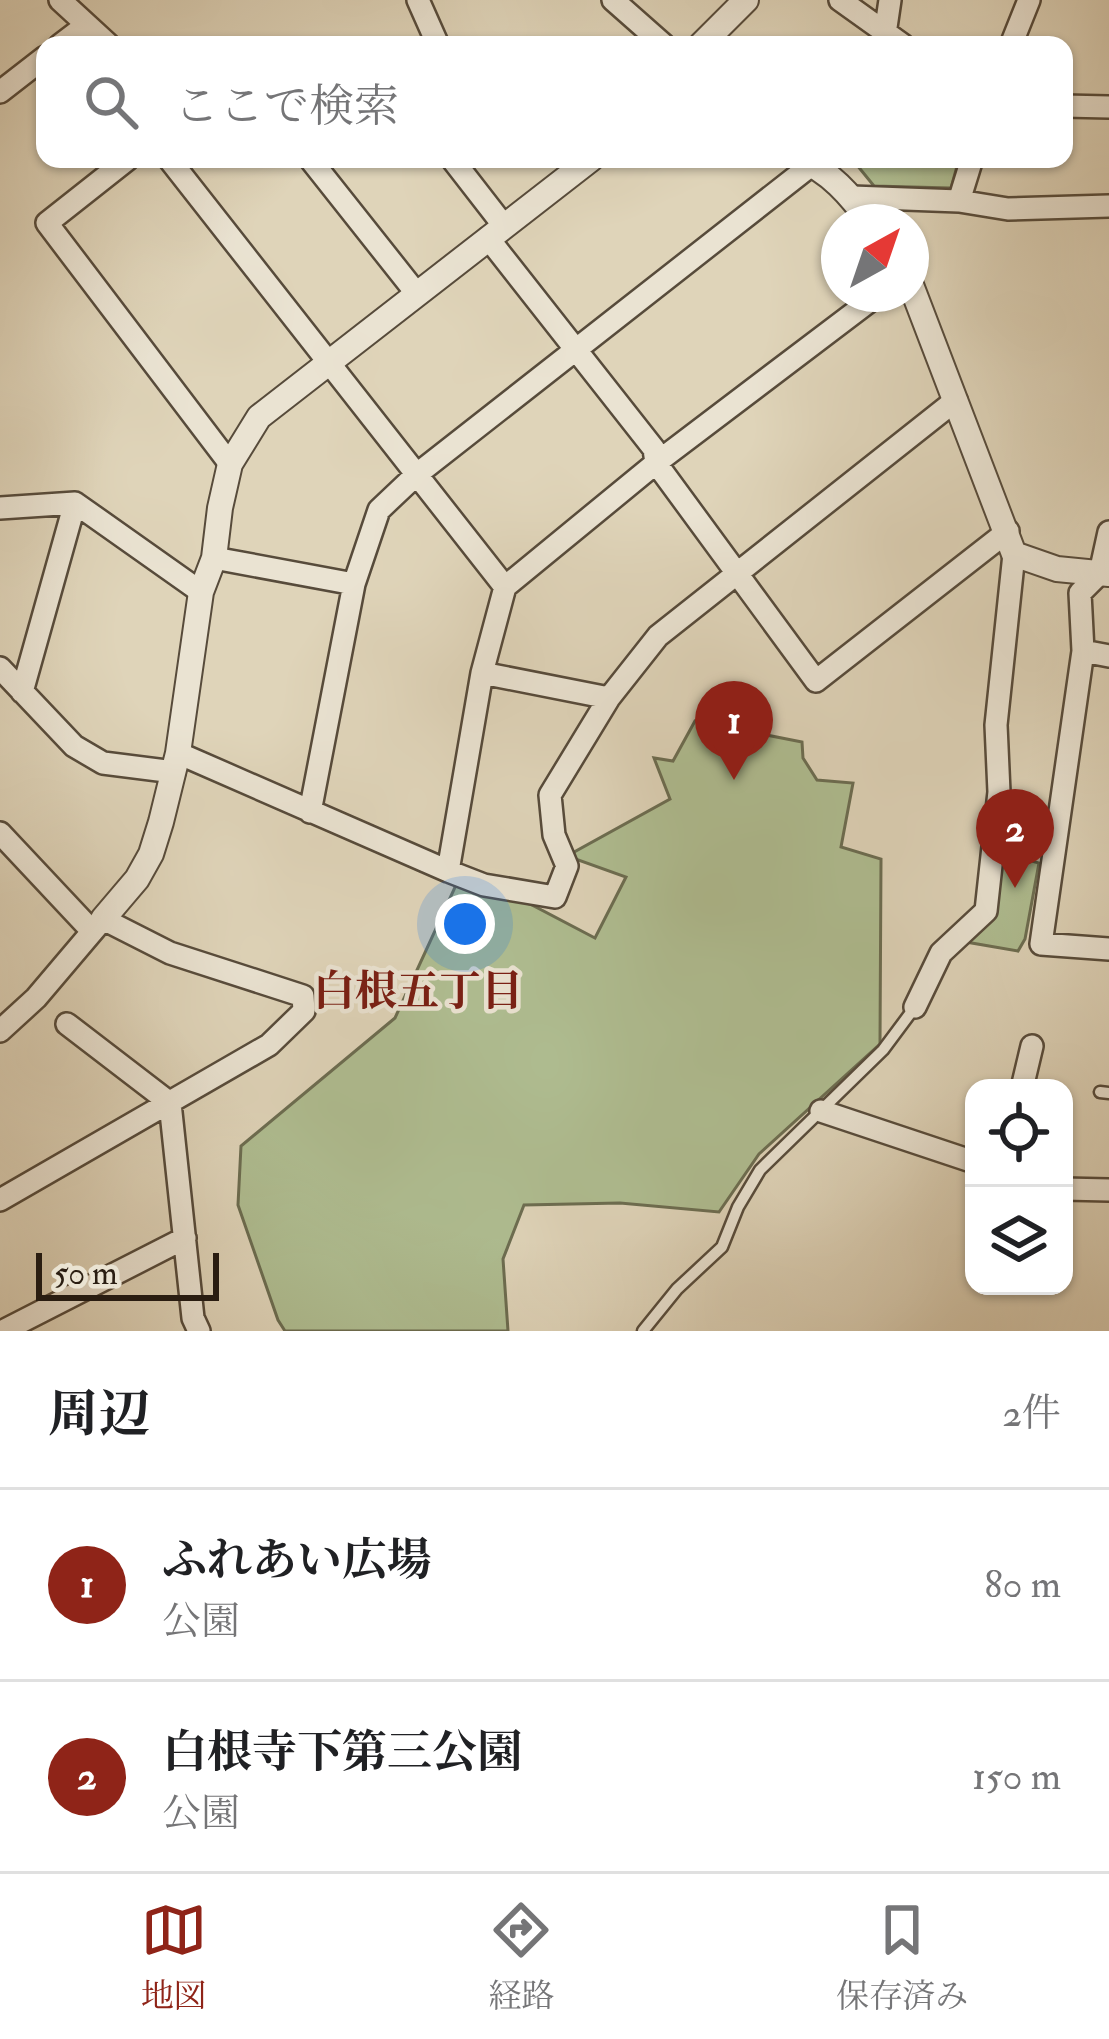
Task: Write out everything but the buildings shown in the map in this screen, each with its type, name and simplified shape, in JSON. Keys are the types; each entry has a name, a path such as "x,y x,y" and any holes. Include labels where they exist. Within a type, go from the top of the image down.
{"street":[{"path":"60,0 98,36"},
{"path":"418,0 434,36"},
{"path":"613,0 654,36"},
{"path":"710,36 746,0"},
{"path":"840,0 885,36"},
{"path":"890,0 891,36"},
{"path":"1015,36 1029,0"},
{"path":"72,36 85,26"},
{"path":"0,92 36,64"},
{"path":"1073,106 1109,107"},
{"path":"117,168 47,223 230,464"},
{"path":"176,168 505,586"},
{"path":"317,168 417,294"},
{"path":"457,168 576,350 654,449 656,463 816,681 1011,543"},
{"path":"5,1017 41,1003 151,854 176,763 201,592 214,558 230,464 259,417 579,168"},
{"path":"310,812 353,584 379,510 801,168"},
{"path":"818,168 857,204"},
{"path":"959,201 969,168"},
{"path":"852,197 959,201 1008,209 1109,206"},
{"path":"448,871 482,674 505,586 656,463 855,312"},
{"path":"915,1007 941,953 986,911 999,792 997,725 1011,543 922,312"},
{"path":"0,668 74,746 103,763 176,763 310,812 484,885 555,898 568,866 554,836 550,796 609,698 658,636 956,400"},
{"path":"0,508 74,503 201,592"},
{"path":"22,692 74,503"},
{"path":"1109,532 1104,573 1080,592 1083,651 1041,944 1109,949"},
{"path":"1011,543 1057,569 1104,573"},
{"path":"214,558 353,584"},
{"path":"1083,651 1109,656"},
{"path":"482,674 609,698"},
{"path":"0,832 97,925 303,997 304,1011 269,1045 0,1200"},
{"path":"68,1024 170,1102 199,1331"},
{"path":"1024,1079 1032,1046"},
{"path":"820,1111 965,1159"},
{"path":"1073,1190 1109,1190"},
{"path":"3,1331 185,1238"}],"lane":[{"path":"643,1331 676,1289 722,1247 737,1207 760,1170 883,1050 915,1007"}],"green space":[{"path":"859,168 957,168 951,188 874,186"},
{"path":"695,721 802,742 803,758 817,780 853,783 841,847 881,859 880,1044 759,1154 719,1212 620,1203 524,1205 503,1259 508,1331 285,1331 238,1205 241,1146 395,1018 456,885 530,904 595,938 626,877 567,856 670,799 654,758 673,761"},
{"path":"999,852 1039,863 1025,939 1018,951 966,942"}],"place":[{"name":"ふれあい広場","path":"734,780"},
{"name":"白根寺下第三公園","path":"1015,888"}],"district":[{"name":"白根五丁目","path":"418,992"}]}
